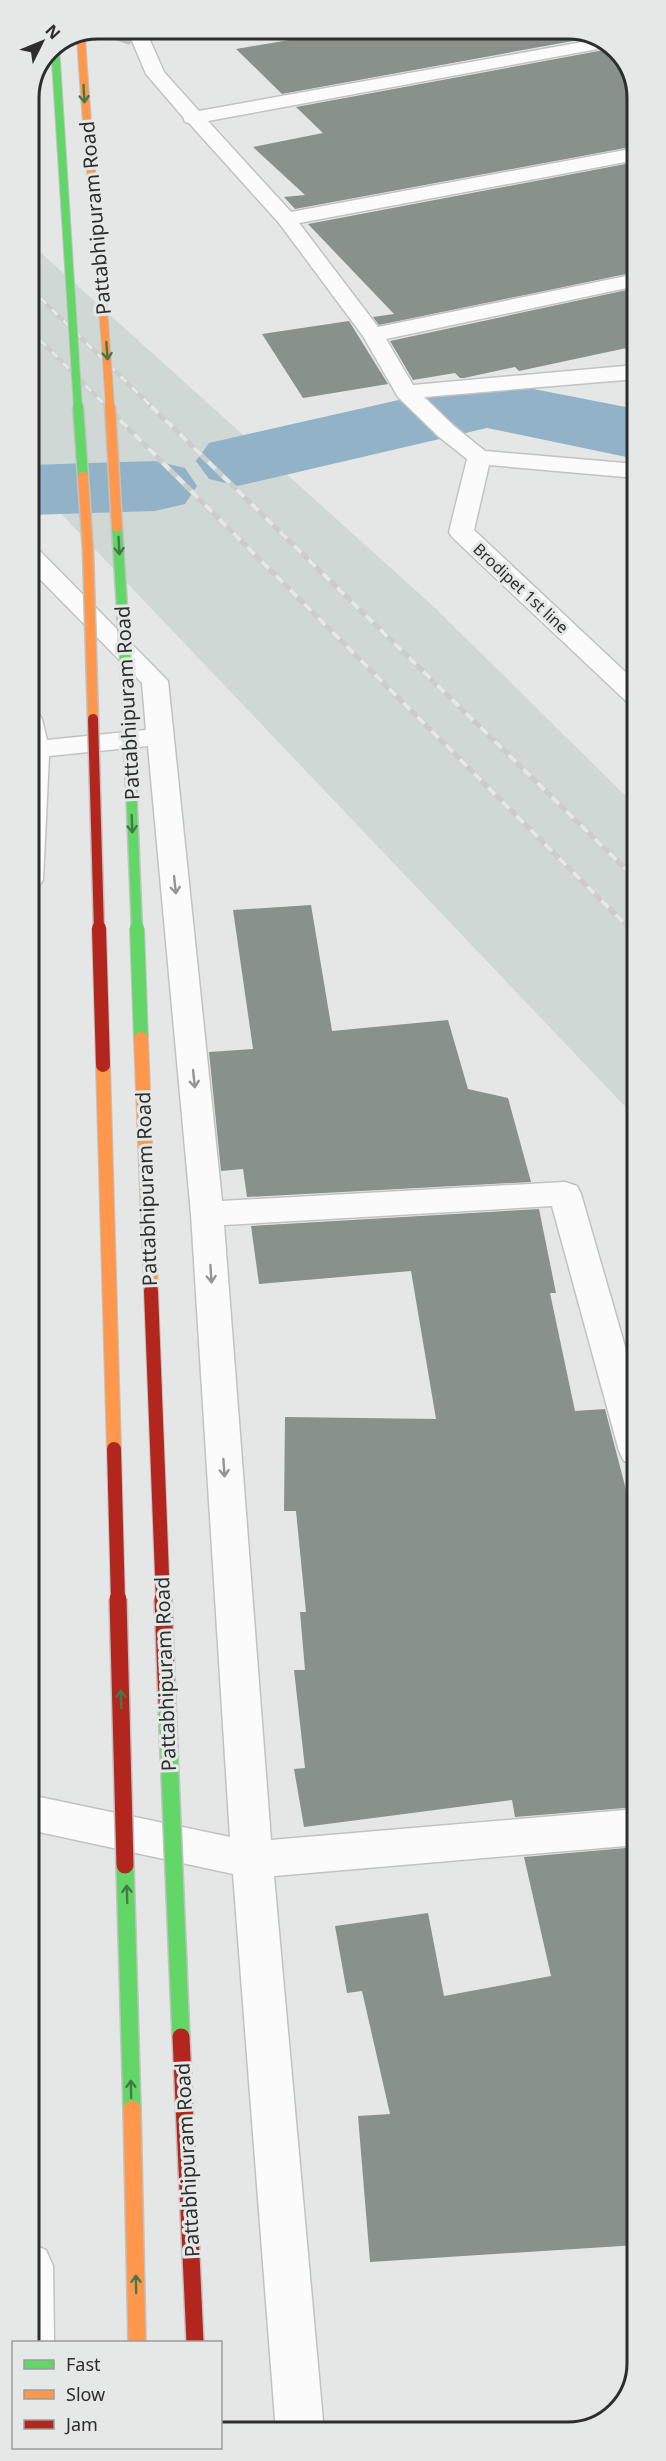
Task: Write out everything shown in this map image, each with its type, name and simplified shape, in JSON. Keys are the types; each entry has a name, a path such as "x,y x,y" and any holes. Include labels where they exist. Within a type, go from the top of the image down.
{"street":[{"path":"141,39 155,74 192,118 286,219 373,335 413,399 446,431 479,457 627,470"},
{"name":"Pattabhipuram Road","path":"81,41 87,143 104,301 127,688 171,1814 195,2341"},
{"path":"192,118 595,45"},
{"name":"Pattabhipuram Road","path":"57,72 88,551 127,1895 137,2341"},
{"path":"286,219 627,156"},
{"path":"373,335 627,282"},
{"path":"413,399 627,373"},
{"name":"Brodipet 1st line","path":"479,457 461,532 627,688"},
{"path":"39,564 155,681 207,1214 252,1860 299,2422"},
{"path":"39,749 161,736"},
{"path":"207,1214 565,1194 627,1415"},
{"path":"39,1815 252,1860 627,1828"}],"shaded area":[{"path":"39,251 433,606 627,797 627,1108 39,491"}],"building":[{"path":"294,39 579,40 282,94 236,49"},
{"path":"602,50 619,68 626,86 627,148 295,209 284,197 305,195 253,147 323,133 296,107"},
{"path":"627,164 627,274 379,325 373,317 394,314 308,224"},
{"path":"627,290 627,348 519,371 515,367 464,378 460,378 455,373 413,380 390,341"},
{"path":"349,321 388,384 303,398 262,334"},
{"path":"311,905 332,1031 448,1020 468,1089 508,1098 531,1182 247,1197 243,1169 221,1171 209,1052 253,1049 233,910"},
{"path":"539,1209 556,1293 550,1293 575,1411 605,1409 627,1494 627,1808 515,1817 512,1800 304,1827 294,1769 305,1768 294,1670 305,1670 300,1612 306,1612 296,1511 284,1511 285,1417 436,1419 411,1271 259,1284 251,1226"},
{"path":"627,1848 627,2246 370,2262 358,2116 390,2114 362,1991 347,1993 335,1926 428,1913 444,1996 551,1976 524,1857"}],"waterway":[{"path":"238,461 487,404 627,432"},
{"path":"39,490 155,486"}],"railway":[{"path":"39,297 153,408"},
{"path":"39,339 106,406"},
{"path":"106,406 627,926"},
{"path":"151,406 627,870"}],"traffic: fast":[{"path":"57,72 83,477"},
{"path":"117,527 127,688 141,1039"},
{"path":"167,1704 181,2037"},
{"path":"125,1865 132,2109"}],"traffic: slow":[{"path":"81,41 87,143 104,301 117,527"},
{"path":"83,477 88,551 93,719"},
{"path":"141,1039 151,1291"},
{"path":"103,1065 114,1449"},
{"path":"132,2109 137,2341"}],"traffic: jam":[{"path":"93,719 103,1065"},
{"path":"151,1291 167,1704"},
{"path":"114,1449 125,1865"},
{"path":"181,2037 195,2341"}]}
